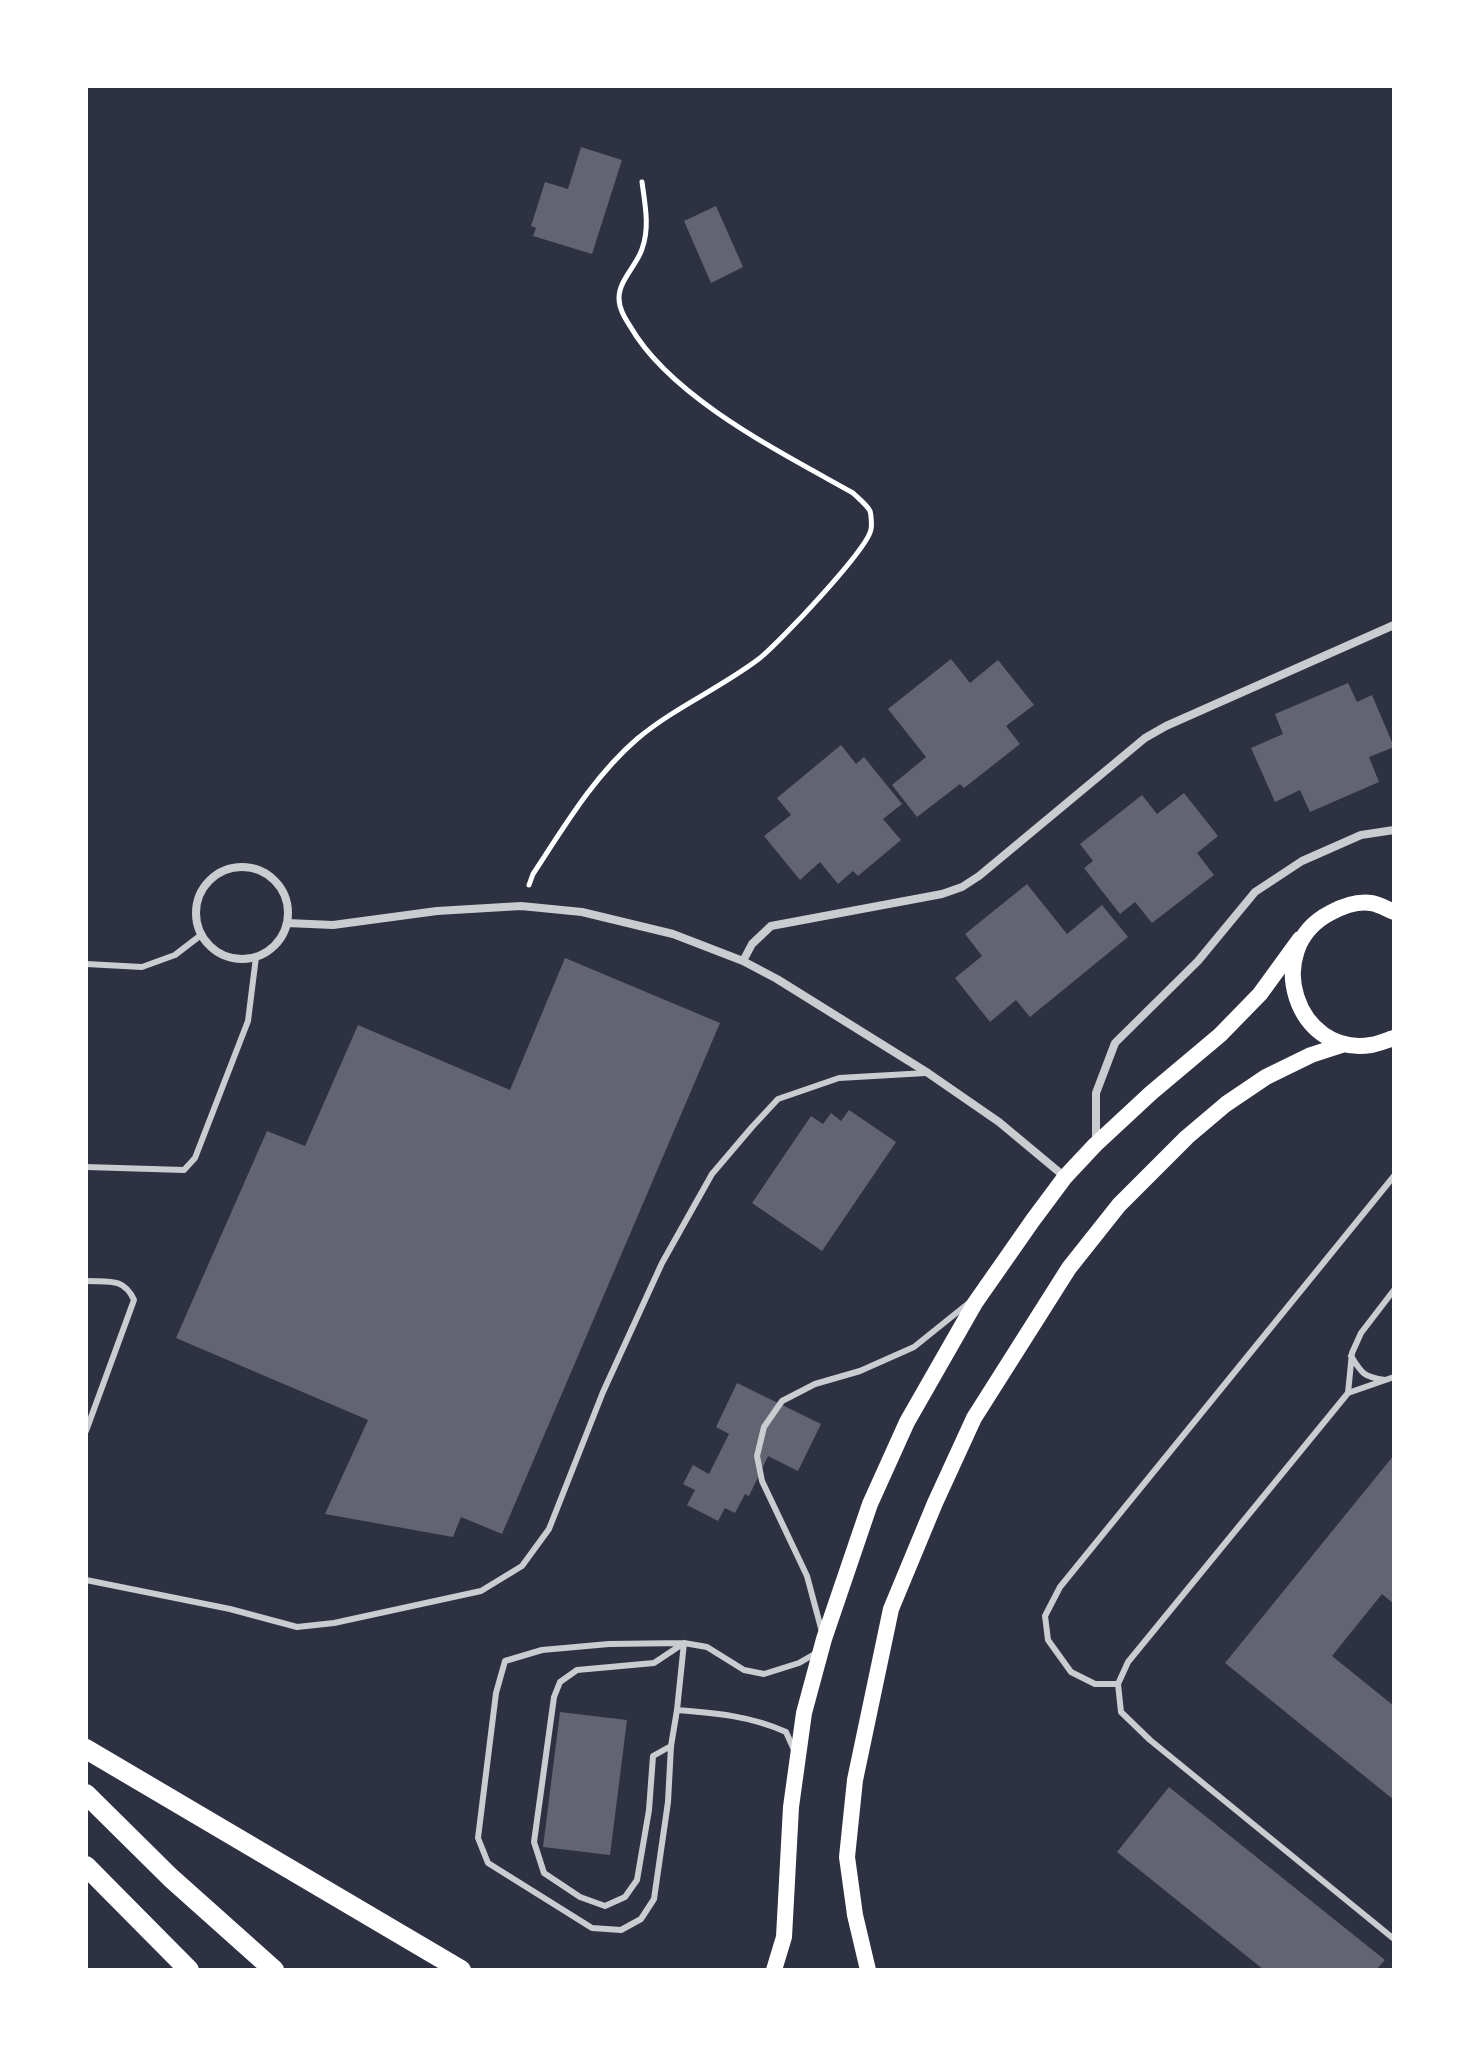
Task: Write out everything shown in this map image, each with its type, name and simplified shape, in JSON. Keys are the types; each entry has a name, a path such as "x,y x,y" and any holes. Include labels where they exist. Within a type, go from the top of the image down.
{"main road":[{"path":"774,1970 784,1937 797,1757 804,1713 822,1645 870,1504 907,1422 975,1303 1065,1177 1151,1093 1220,1035 1260,994 1317,920 1346,905 1394,901"},
{"path":"1370,903 1394,912"},
{"path":"1300,939 1292,970 1294,995 1309,1022 1328,1037 1345,1044 1370,1045 1394,1038"},
{"path":"868,1970 855,1915 847,1857 855,1780 891,1609 974,1418 1069,1268 1119,1205 1187,1137 1226,1104 1266,1077 1311,1055 1345,1044"},
{"path":"86,1749 461,1970"},
{"path":"86,1794 171,1878 274,1970"},
{"path":"86,1866 189,1970"}],"street":[{"path":"743,961 752,944 771,926 928,897 962,887 1145,738 1394,625"},
{"path":"1095,1145 1096,1093 1115,1043 1198,961 1255,892 1302,861 1361,835 1394,830"},
{"path":"237,866 252,867 277,881 288,908 287,923 271,950 240,960 225,957 211,948 201,935 196,920 196,904 201,890 210,879 237,866"},
{"path":"287,923 333,925 437,911 521,906 582,912 673,934 743,961 777,979 928,1073 999,1122 1065,1177"}],"lane":[{"path":"86,964 142,967 175,955 201,935"},
{"path":"86,1167 184,1170 195,1158 248,1021 256,957"},
{"path":"86,1580 230,1609 297,1627 334,1623 481,1591 492,1585 522,1566 549,1529 603,1392 662,1263 712,1174 752,1127 778,1099 839,1078 928,1073"},
{"path":"1118,1684 1095,1684 1071,1672 1048,1640 1045,1616 1060,1587 1394,1176"},
{"path":"86,1281 119,1282 130,1290 134,1300 86,1431"},
{"path":"684,1643 671,1746 668,1802 654,1899 641,1919 621,1930 592,1928 488,1863 478,1838 496,1693 505,1661 542,1650 609,1644 684,1643 707,1647 744,1670 764,1674 799,1663 822,1645 807,1576 762,1481 757,1456 764,1427 782,1401 815,1384 860,1371 914,1347 985,1289"},
{"path":"1348,1393 1351,1356 1361,1333 1394,1290"},
{"path":"1351,1356 1361,1373 1371,1378 1391,1378"},
{"path":"1391,1378 1348,1393 1128,1662 1118,1684 1121,1712 1150,1740 1394,1939"},
{"path":"671,1746 653,1756 649,1810 637,1880 625,1897 605,1906 580,1897 544,1873 534,1842 553,1705 560,1682 577,1670 654,1663 684,1643"},
{"path":"677,1710 722,1713 765,1723 786,1732 797,1757"}],"path":[{"path":"521,906 533,874 607,769 637,739 675,711 762,657 860,551 871,530 870,510 853,493 729,421 653,360 636,336 622,312 619,296 626,277 642,251 647,225 642,182"}],"building":[{"path":"581,147 622,160 592,254 533,236 536,228 531,226 545,182 568,189"},
{"path":"716,206 743,267 711,283 684,221"},
{"path":"951,659 970,683 998,660 1034,705 1006,726 1020,744 964,788 960,784 917,817 892,785 926,757 888,709"},
{"path":"1348,683 1357,702 1372,695 1394,747 1369,757 1379,782 1310,812 1300,790 1275,802 1251,748 1283,734 1275,714"},
{"path":"841,745 856,764 864,757 902,804 883,819 901,840 858,876 853,871 838,884 820,862 800,880 764,836 791,815 777,798"},
{"path":"1184,793 1218,836 1197,853 1214,875 1152,923 1135,902 1120,914 1084,868 1093,861 1080,844 1142,795 1157,814"},
{"path":"1027,884 1067,934 1102,905 1128,937 1030,1017 1016,1000 990,1022 955,978 982,956 965,934"},
{"path":"565,958 720,1023 502,1534 461,1517 453,1537 325,1514 368,1420 176,1338 267,1131 305,1146 358,1025 510,1090"},
{"path":"849,1110 896,1142 822,1251 752,1203 811,1116 823,1124 831,1113 841,1121"},
{"path":"737,1383 821,1424 798,1471 768,1456 749,1496 745,1494 735,1513 725,1508 718,1521 687,1505 695,1490 683,1484 693,1465 709,1474 729,1434 716,1427"},
{"path":"1394,1455 1394,1604 1382,1594 1332,1656 1394,1706 1394,1800 1225,1663"},
{"path":"560,1712 627,1720 610,1855 543,1847"},
{"path":"1169,1787 1385,1960 1376,1970 1264,1970 1117,1852"}]}
